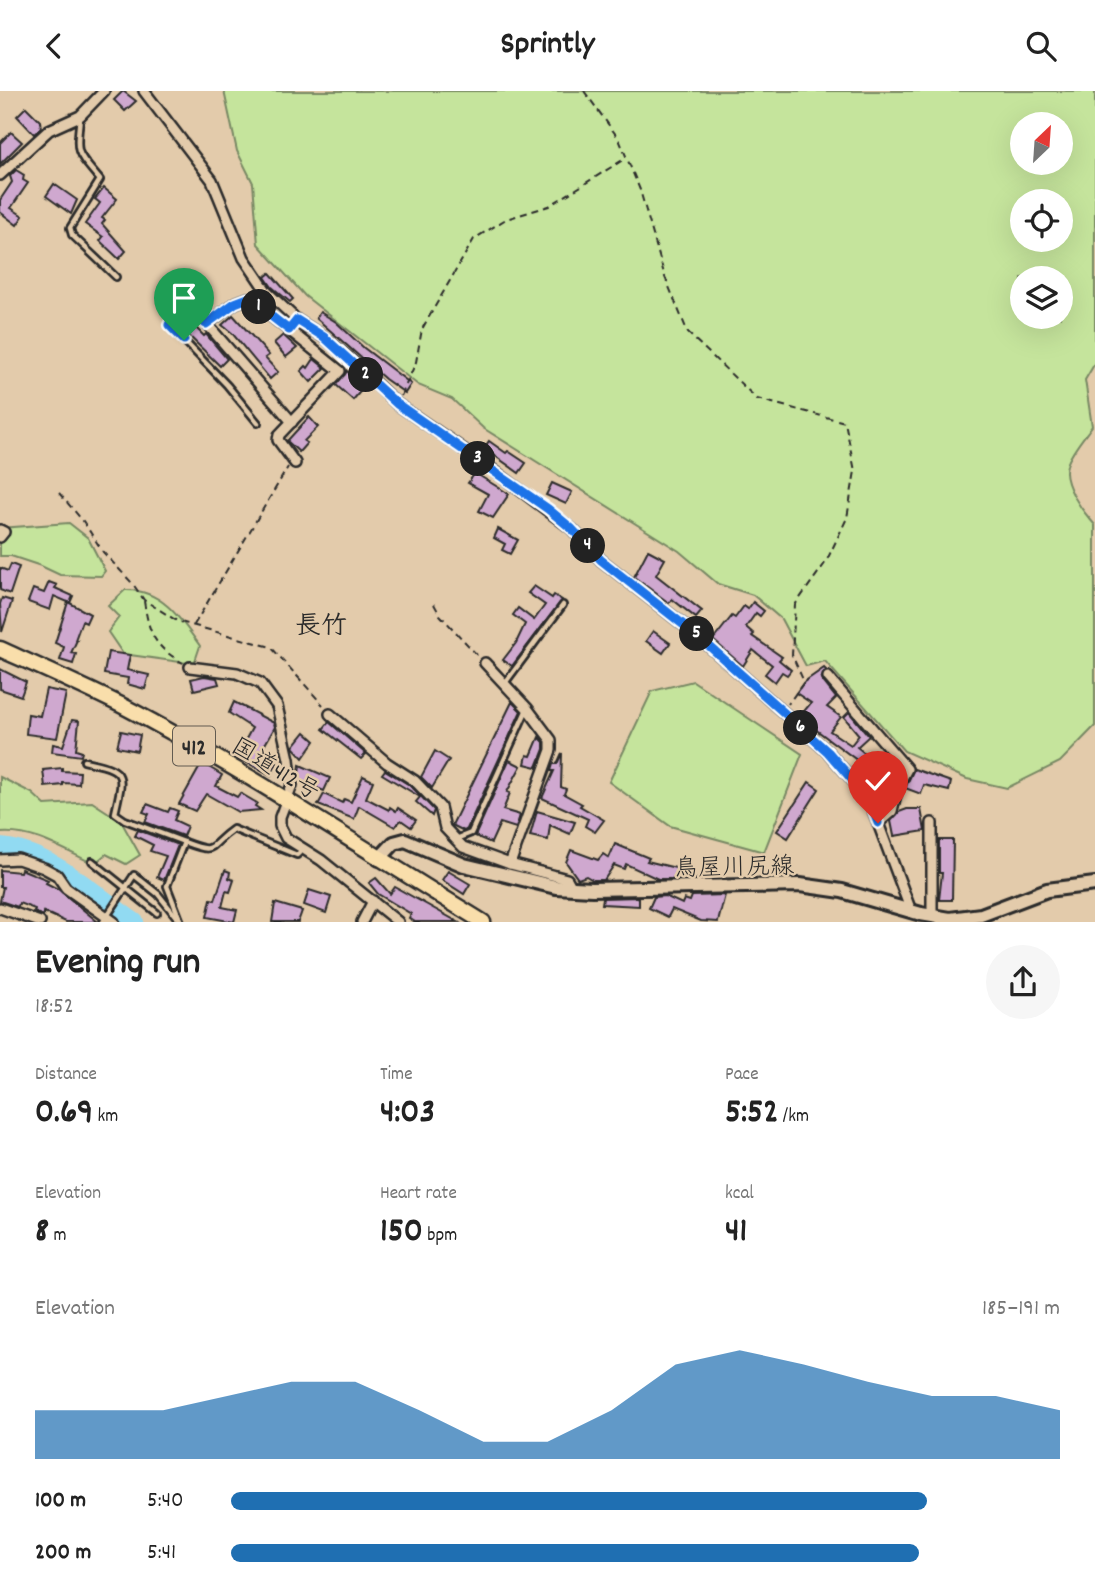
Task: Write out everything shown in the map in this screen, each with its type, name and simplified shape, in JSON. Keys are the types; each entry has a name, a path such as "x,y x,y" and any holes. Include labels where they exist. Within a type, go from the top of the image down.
{"highway":[{"name":"国道412号","path":"0,649 121,705 288,800 483,922"}],"main road":[{"name":"鳥屋川尻線","path":"379,859 391,845 403,840 464,866 538,884 572,888 800,885 842,891 939,919 974,916 1041,892 1095,884"}],"street":[{"path":"0,175 49,130 80,116 104,91"},
{"path":"144,91 212,180 244,258 267,292 297,320 333,344 397,404 548,509 572,529 601,560 699,637 828,752 869,799 911,911"},
{"path":"292,422 206,324 235,303 248,298 340,371 278,440 293,463"},
{"path":"289,330 297,320"},
{"path":"0,530 4,532 0,537"},
{"path":"485,663 527,708 551,740 551,750 510,864"},
{"path":"190,667 237,673 260,683 277,706 289,759 292,785 280,817 280,826 286,838 398,922"},
{"path":"828,677 907,769 898,786 892,811 878,823"},
{"path":"330,713 387,763 415,781 440,807 445,828 463,847 510,864 567,879 572,888"},
{"path":"932,823 939,919"},
{"path":"0,860 18,859 57,875 66,888 107,920"},
{"path":"362,922 373,901"},
{"path":"0,908 40,922"}],"lane":[{"path":"80,116 75,143 79,153 100,180 70,228 72,235 116,277"},
{"path":"206,324 183,305 176,310 169,325 221,378 258,423"},
{"path":"505,684 563,605"},
{"path":"456,839 471,833 527,708"},
{"path":"84,761 107,766 118,772 122,781 114,813 125,820 205,850 215,847 233,829 297,855 303,849"},
{"path":"181,922 167,887 184,842"},
{"path":"92,861 157,913"},
{"path":"107,920 134,875 158,894 181,922"}],"path":[{"path":"584,91 619,139 640,190 665,277 688,333 757,399 845,422 855,471 847,518 826,562 795,605 792,655 804,682 783,711"},
{"path":"397,404 416,362 422,329 474,239 506,219 549,207 627,158"},
{"path":"193,625 293,463"},
{"path":"59,493 83,521 103,552 144,600 177,621 271,647 330,713"},
{"path":"144,600 149,633 166,654 190,667"},
{"path":"434,604 440,615 485,663"}],"green space":[{"path":"224,91 1095,91 1095,363 1085,380 1092,426 1071,455 1066,472 1074,497 1095,525 1095,726 1060,762 1007,788 967,779 904,751 825,661 806,666 781,619 753,595 718,584 679,551 483,428 452,399 418,385 305,296 258,244 253,183 237,151"},
{"path":"69,523 88,538 105,571 101,576 60,575 11,556 0,556 0,528"},
{"path":"125,590 150,595 178,616 200,646 194,664 123,654 108,632 119,617 108,606"},
{"path":"693,681 802,754 764,852 670,826 609,782 652,691"},
{"path":"0,777 32,793 45,805 92,802 121,821 140,855 126,864 106,854 94,864 37,838 0,833"}],"building":[{"path":"123,91 136,101 125,111 114,100"},
{"path":"26,107 40,121 41,128 34,134 17,116"},
{"path":"11,132 22,142 0,164 0,143"},
{"path":"16,170 24,175 23,180 28,183 11,208 23,216 17,225 0,212 0,200 12,182 10,176"},
{"path":"54,184 77,200 71,214 46,196"},
{"path":"104,188 117,199 102,218 105,220 102,224 126,251 119,259 100,241 103,237 85,224 100,203 95,199"},
{"path":"270,273 293,299 290,302 272,287 265,277"},
{"path":"320,312 411,384 405,393 385,379 316,318"},
{"path":"233,315 269,355 265,358 278,372 270,379 232,333 222,325"},
{"path":"192,324 204,336 206,334 227,359 220,366 184,331"},
{"path":"283,335 297,348 286,357 274,343"},
{"path":"314,359 325,368 311,382 301,371 306,366 308,368"},
{"path":"347,371 364,387 353,400 336,385"},
{"path":"309,417 318,427 304,441 307,443 299,452 287,441"},
{"path":"489,441 526,463 519,473 484,448"},
{"path":"475,473 509,494 493,518 479,511 488,494 468,483"},
{"path":"552,483 572,492 566,504 546,495"},
{"path":"498,529 518,540 510,554 502,550 505,544 494,538"},
{"path":"648,550 665,559 656,575 702,611 696,618 672,599 669,603 634,577"},
{"path":"11,564 19,567 10,594 0,590 0,568 8,571"},
{"path":"49,582 57,585 55,588 73,596 70,603 54,596 50,610 28,602 33,589 44,593"},
{"path":"534,586 552,598 554,595 562,600 512,666 503,660 516,643 525,624 513,615 518,608 534,620 545,605 528,593"},
{"path":"2,598 12,601 2,632 0,604"},
{"path":"68,602 90,614 86,623 82,621 75,640 71,653 76,654 73,664 60,660 64,647 55,643"},
{"path":"753,602 764,611 760,616 756,613 746,627 754,634 752,636 782,657 779,660 791,670 787,675 782,672 775,682 765,674 772,665 753,650 743,666 713,640 732,616 735,618 744,606 748,609"},
{"path":"653,631 670,643 663,653 646,641"},
{"path":"108,652 130,655 127,670 149,675 145,689 127,684 128,678 104,674"},
{"path":"824,668 826,670 821,679 836,698 827,707 841,717 830,731 851,745 859,735 844,717 849,712 869,736 857,747 884,769 887,764 892,767 894,764 899,770 887,801 870,789 876,778 858,761 799,717 811,703 796,693 804,682"},
{"path":"0,669 26,682 21,696 0,689"},
{"path":"204,676 217,678 219,684 194,690 191,679"},
{"path":"46,689 66,693 57,738 26,734 28,714 40,716"},
{"path":"234,702 274,723 275,727 260,753 277,763 271,775 236,757 252,728 229,713"},
{"path":"512,702 521,711 464,831 452,825"},
{"path":"72,720 79,721 76,750 82,752 81,756 52,752 53,744 63,746"},
{"path":"329,722 366,754 361,759 323,729"},
{"path":"121,731 140,735 137,751 117,747"},
{"path":"305,732 315,741 303,758 293,747"},
{"path":"539,737 544,742 544,749 537,767 525,764 527,755 531,756"},
{"path":"435,751 449,760 432,788 421,777"},
{"path":"562,753 561,787 566,789 564,794 604,820 595,832 585,826 588,819 542,798 554,771 551,771 553,764 557,764"},
{"path":"509,760 521,766 507,792 510,793 503,810 520,815 516,828 500,823 491,843 475,836"},
{"path":"202,763 222,775 216,786 237,797 240,793 257,803 255,806 261,810 238,812 206,794 195,811 179,804"},
{"path":"300,765 330,778 324,791 298,780"},
{"path":"62,768 62,771 80,772 79,784 63,783 45,787 43,770"},
{"path":"914,769 951,782 949,791 924,785 921,794 905,788"},
{"path":"385,770 411,786 434,810 432,816 416,802 420,797 382,774"},
{"path":"363,776 373,781 366,798 389,810 390,807 396,811 398,808 416,820 411,827 401,820 395,827 359,806 354,819 318,805 324,794 342,803 344,799 351,802"},
{"path":"809,782 819,789 788,838 777,831"},
{"path":"147,804 168,812 170,808 178,811 174,820 187,826 183,836 145,822 149,814 143,812"},
{"path":"921,809 925,831 894,836 891,821 899,812"},
{"path":"537,811 575,822 570,834 550,825 548,840 530,836"},
{"path":"138,830 178,845 164,880 157,877 166,856 150,851 153,845 135,836"},
{"path":"939,840 953,840 952,900 939,900 942,873 939,873"},
{"path":"615,844 649,858 647,861 684,870 682,879 658,879 626,864 624,869 614,865 604,880 593,880 586,876 578,879 566,862 571,850 598,860 603,854 609,858"},
{"path":"21,869 48,880 46,883 58,889 98,922 66,922 44,912 43,916 34,912 35,909 19,903 18,907 0,901 3,887 0,887 0,870 20,872"},
{"path":"225,870 230,872 229,878 234,880 230,892 226,891 222,907 237,910 234,922 207,917 211,899 215,900"},
{"path":"448,871 470,884 464,894 442,880"},
{"path":"376,878 390,894 395,887 458,922 415,922 409,918 411,914 378,894 369,883"},
{"path":"309,890 331,897 326,913 304,905"},
{"path":"725,895 718,922 701,921 672,909 668,917 649,908 654,897 665,896 682,904 684,899 690,901 692,896"},
{"path":"639,897 639,906 602,904 603,898"},
{"path":"275,903 302,911 298,922 272,922"}],"waterway":[{"path":"0,847 19,850 54,865 135,922"}],"district":[{"name":"長竹","path":"321,624"}],"route":[{"path":"184,340 169,325 176,310 183,305 206,324 235,303 248,298 289,330 297,320 324,337 397,404 548,509 572,529 601,560 699,637 828,752 869,799 878,823"}]}
